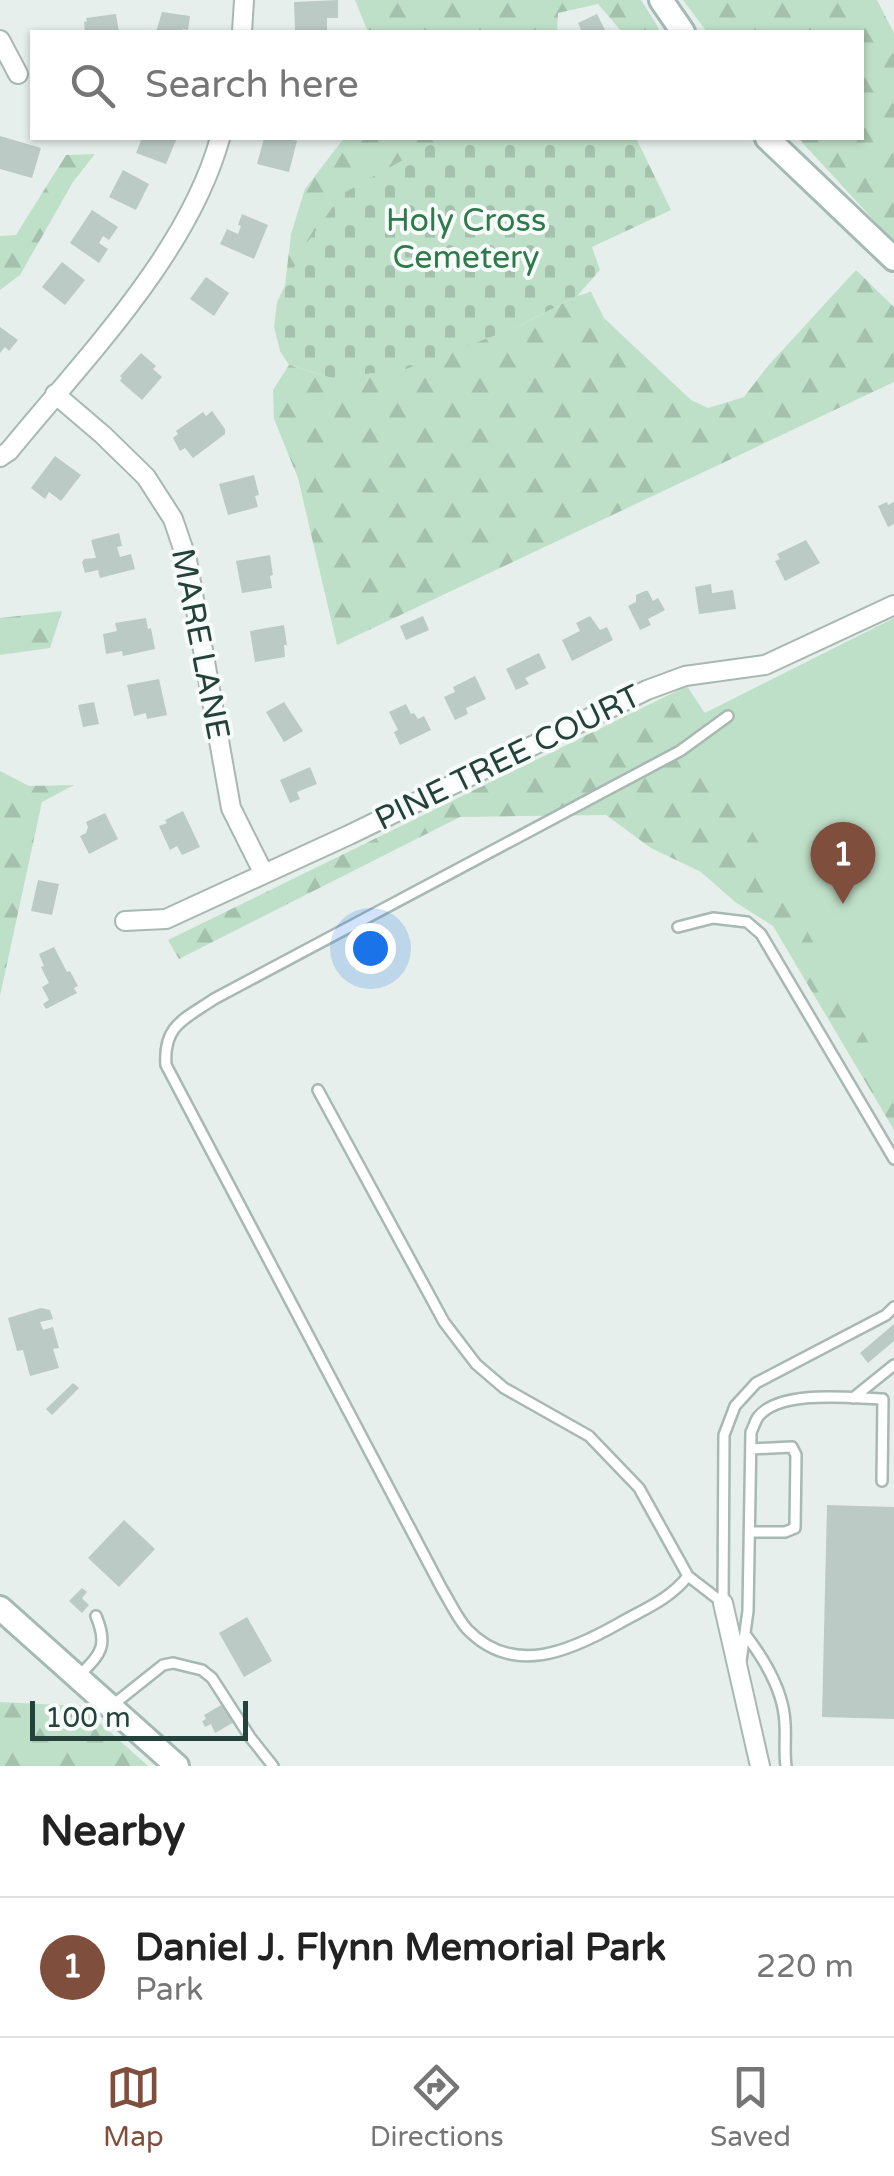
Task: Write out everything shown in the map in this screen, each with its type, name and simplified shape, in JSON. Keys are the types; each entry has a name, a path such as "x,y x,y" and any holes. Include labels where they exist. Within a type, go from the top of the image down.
{"main road":[{"path":"661,0 682,30"},
{"path":"768,140 894,259"},
{"path":"0,1608 178,1766"}],"street":[{"path":"242,30 244,0"},
{"path":"0,40 18,74"},
{"path":"0,457 134,298 190,211 219,140"},
{"name":"MARE LANE","path":"55,394 146,477 173,519 187,560 231,808 264,874"},
{"name":"PINE TREE COURT","path":"125,921 166,919 647,690 685,676 765,664 894,605"},
{"path":"723,1603 760,1766"}],"lane":[{"path":"688,1576 675,1592 581,1644 550,1655 520,1656 488,1646 466,1628 166,1064 165,1050 172,1028 214,999 680,751 728,716"},
{"path":"678,927 713,918 747,922 761,934 894,1159"},
{"path":"318,1090 444,1322 476,1364 504,1388 589,1436 639,1488 688,1576 723,1603"},
{"path":"723,1603 724,1435 736,1406 756,1383 886,1315 894,1307"},
{"path":"853,1398 894,1365"},
{"path":"882,1375 894,1375"},
{"path":"739,1674 748,1611 751,1432 758,1417 776,1404 810,1398 884,1399 882,1482"},
{"path":"750,1532 785,1532 795,1528 796,1473 792,1447 751,1449"},
{"path":"79,1676 99,1656 104,1634 96,1616"},
{"path":"745,1634 764,1658 775,1684 786,1720 786,1766"},
{"path":"112,1706 162,1665 173,1663 202,1670 212,1678 274,1766"}],"green space":[{"path":"355,0 641,0 659,30 620,30 598,4 558,13 557,30 367,30"},
{"path":"683,0 877,0 894,33 894,242 800,140 864,140 864,30 706,30"},
{"path":"342,140 464,140 285,286 291,234 305,189"},
{"name":"Holy Cross Cemetery","path":"438,140 637,140 671,210 592,247 600,270 577,296 517,327 406,369 332,378 289,365 280,351 274,327 277,302 304,247 342,194"},
{"path":"95,154 73,182 20,275 0,290 0,236 16,235 66,155"},
{"path":"856,270 894,307 894,382 337,645 298,478 274,419 273,390 289,365 332,378 517,327 591,292 604,318 691,400 708,408 744,397"},
{"path":"62,611 50,648 0,655 0,618"},
{"path":"894,618 894,1089 691,720"},
{"path":"687,686 704,712 753,734 894,993 894,1130 773,926 735,902 701,872 651,848 606,815 460,817 179,959 168,940"},
{"path":"0,771 29,786 74,785 42,802 0,996"},
{"path":"0,1702 81,1706 148,1766 0,1766"}],"building":[{"path":"338,0 338,18 327,18 327,30 295,30 294,2"},
{"path":"162,12 190,16 188,30 157,30"},
{"path":"116,14 119,30 85,30 86,18"},
{"path":"597,14 605,30 581,30 578,23"},
{"path":"0,136 41,148 32,178 0,169"},
{"path":"141,140 176,140 166,164 136,153"},
{"path":"263,140 297,141 289,172 257,164"},
{"path":"123,170 149,184 136,210 109,197"},
{"path":"92,210 118,227 109,240 103,236 99,243 108,249 99,263 70,243"},
{"path":"242,214 268,225 254,259 220,244 227,229 238,234"},
{"path":"62,262 85,280 65,305 42,287"},
{"path":"206,277 229,293 214,316 190,299"},
{"path":"0,327 18,340 9,351 5,347 0,353"},
{"path":"141,353 162,377 142,400 120,381"},
{"path":"212,411 225,434 193,458 185,448 180,451 173,438 178,434 176,431 203,412 206,416"},
{"path":"55,456 81,475 61,501 49,492 45,499 31,488"},
{"path":"254,475 258,507 228,515 219,484"},
{"path":"894,502 894,524 888,527 878,506"},
{"path":"119,533 120,557 131,554 135,569 100,578 98,570 85,573 84,559 96,558 91,540"},
{"path":"806,540 820,563 785,581 775,561 780,559 777,554"},
{"path":"270,555 272,588 242,593 236,561"},
{"path":"711,584 712,593 733,590 736,609 699,614 695,587"},
{"path":"645,591 653,601 658,598 665,610 648,619 651,625 640,630 628,606"},
{"path":"423,616 429,630 406,640 400,626"},
{"path":"590,616 600,630 607,627 613,640 572,661 562,640 580,631 576,623"},
{"path":"146,618 155,649 123,656 122,651 106,654 103,634 117,631 115,623"},
{"path":"284,625 285,657 255,662 250,631"},
{"path":"539,653 546,668 525,678 529,684 516,690 506,669"},
{"path":"475,676 486,699 466,708 468,714 455,720 444,697 455,692 453,687"},
{"path":"159,679 167,715 147,719 146,713 134,716 127,685"},
{"path":"94,702 99,724 83,727 78,705"},
{"path":"284,702 303,731 284,742 266,712"},
{"path":"406,704 418,719 424,716 431,730 400,745 389,712"},
{"path":"310,767 317,784 297,792 300,799 290,803 280,780"},
{"path":"183,811 200,847 182,855 177,846 170,850 159,826"},
{"path":"105,813 118,839 89,854 80,836 86,833 86,822"},
{"path":"38,880 59,884 52,915 31,911"},
{"path":"54,947 78,986 74,988 77,993 46,1009 43,1004 49,1000 42,987 49,983 39,954"},
{"path":"41,1308 50,1310 53,1319 40,1322 43,1330 53,1327 59,1348 53,1349 59,1368 30,1376 23,1350 17,1351 8,1318"},
{"path":"894,1324 894,1341 868,1363 860,1353"},
{"path":"73,1383 79,1388 52,1415 46,1409"},
{"path":"827,1505 894,1507 894,1719 822,1717"},
{"path":"124,1520 155,1549 119,1587 88,1558"},
{"path":"82,1588 87,1592 82,1598 89,1605 82,1613 69,1601"},
{"path":"247,1617 272,1661 244,1677 219,1633"},
{"path":"223,1704 234,1722 215,1733 211,1724 205,1727 202,1721 206,1719 204,1715"}],"place":[{"name":"Daniel J. Flynn Memorial Park","path":"843,904"}]}
